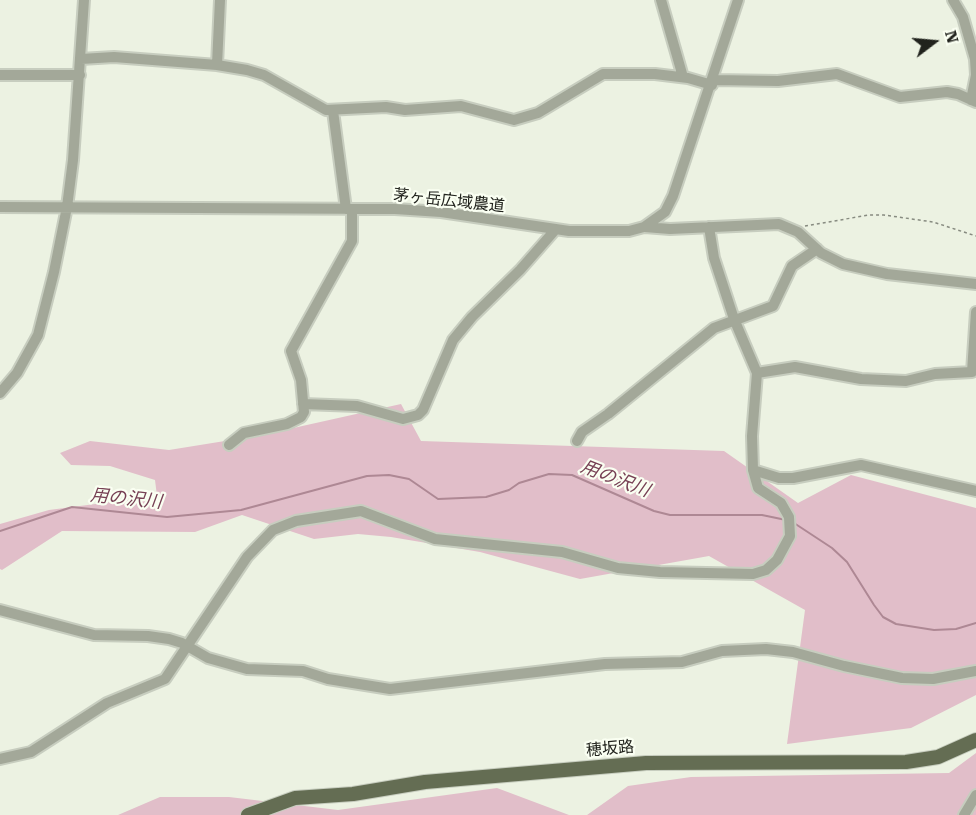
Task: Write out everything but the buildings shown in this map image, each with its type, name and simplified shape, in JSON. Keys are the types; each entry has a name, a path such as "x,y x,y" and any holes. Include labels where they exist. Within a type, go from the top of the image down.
{"main road":[{"name":"穂坂路","path":"248,815 295,798 353,794 425,782 646,763 906,762 938,757 976,740"}],"street":[{"path":"0,393 17,373 38,335 67,207 80,75 84,0"},
{"path":"217,65 220,0"},
{"path":"661,0 683,77"},
{"path":"645,227 665,212 673,196 713,82 738,0"},
{"path":"81,59 114,57 217,65 264,75 304,99 333,111 461,106 514,120 538,113 603,74 683,77 713,82 778,81 837,74 900,97 947,93 974,101 975,58 963,16 953,0"},
{"path":"0,75 80,75"},
{"path":"229,445 234,438 244,433 288,424 301,417 303,404 301,380 291,351 352,241 354,228 333,111"},
{"name":"茅ヶ岳広域農道","path":"0,207 349,209 441,212 556,229 604,232 629,231 645,227 670,229 779,224 792,228"},
{"path":"0,759 31,752 61,730 107,703 133,690 165,680 247,558 266,537 296,521 322,515 361,511 435,539 562,552 618,568 660,572 753,574 766,570 777,560 790,536 789,517 780,502 758,488 753,470 752,436 757,373 734,319 714,258 709,227"},
{"path":"792,228 832,260 859,269 976,284"},
{"path":"303,404 357,406 403,419 418,415 453,340 556,229"},
{"path":"577,441 582,432 608,414 714,328 773,306 792,266 817,249"},
{"path":"757,373 795,367 861,379 906,381 935,374 972,372 976,312"},
{"path":"753,470 779,478 793,478 861,465 976,491"},
{"path":"0,610 94,635 148,636 182,643 208,658 246,669 303,671 328,679 390,689 605,664 682,662 722,651 766,649 793,652 902,678 933,679 976,671"},
{"path":"964,815 976,795"}],"path":[{"path":"792,228 869,214 884,214 933,222 976,236"}],"shaded area":[{"path":"401,404 421,441 724,451 798,503 851,475 976,508 976,695 911,728 787,744 805,610 709,556 580,579 480,552 391,537 358,534 314,539 242,515 195,532 62,531 2,570 0,569 0,524 49,510 157,496 155,480 110,466 71,465 60,453 90,441 169,450 262,435"},
{"path":"976,753 976,815 587,815 628,786 691,777 949,773"},
{"path":"497,788 569,815 118,815 160,797 229,797 338,810"}],"waterway":[{"name":"用の沢川","path":"0,531 72,507 167,517 241,510 367,476 389,475 409,479 438,499 486,497 509,490 519,483 549,474 572,475 654,511 670,515 762,515 786,520"},
{"name":"用の沢川","path":"794,523 832,548 847,562 883,617 896,624 934,630 956,629 976,623"}]}
